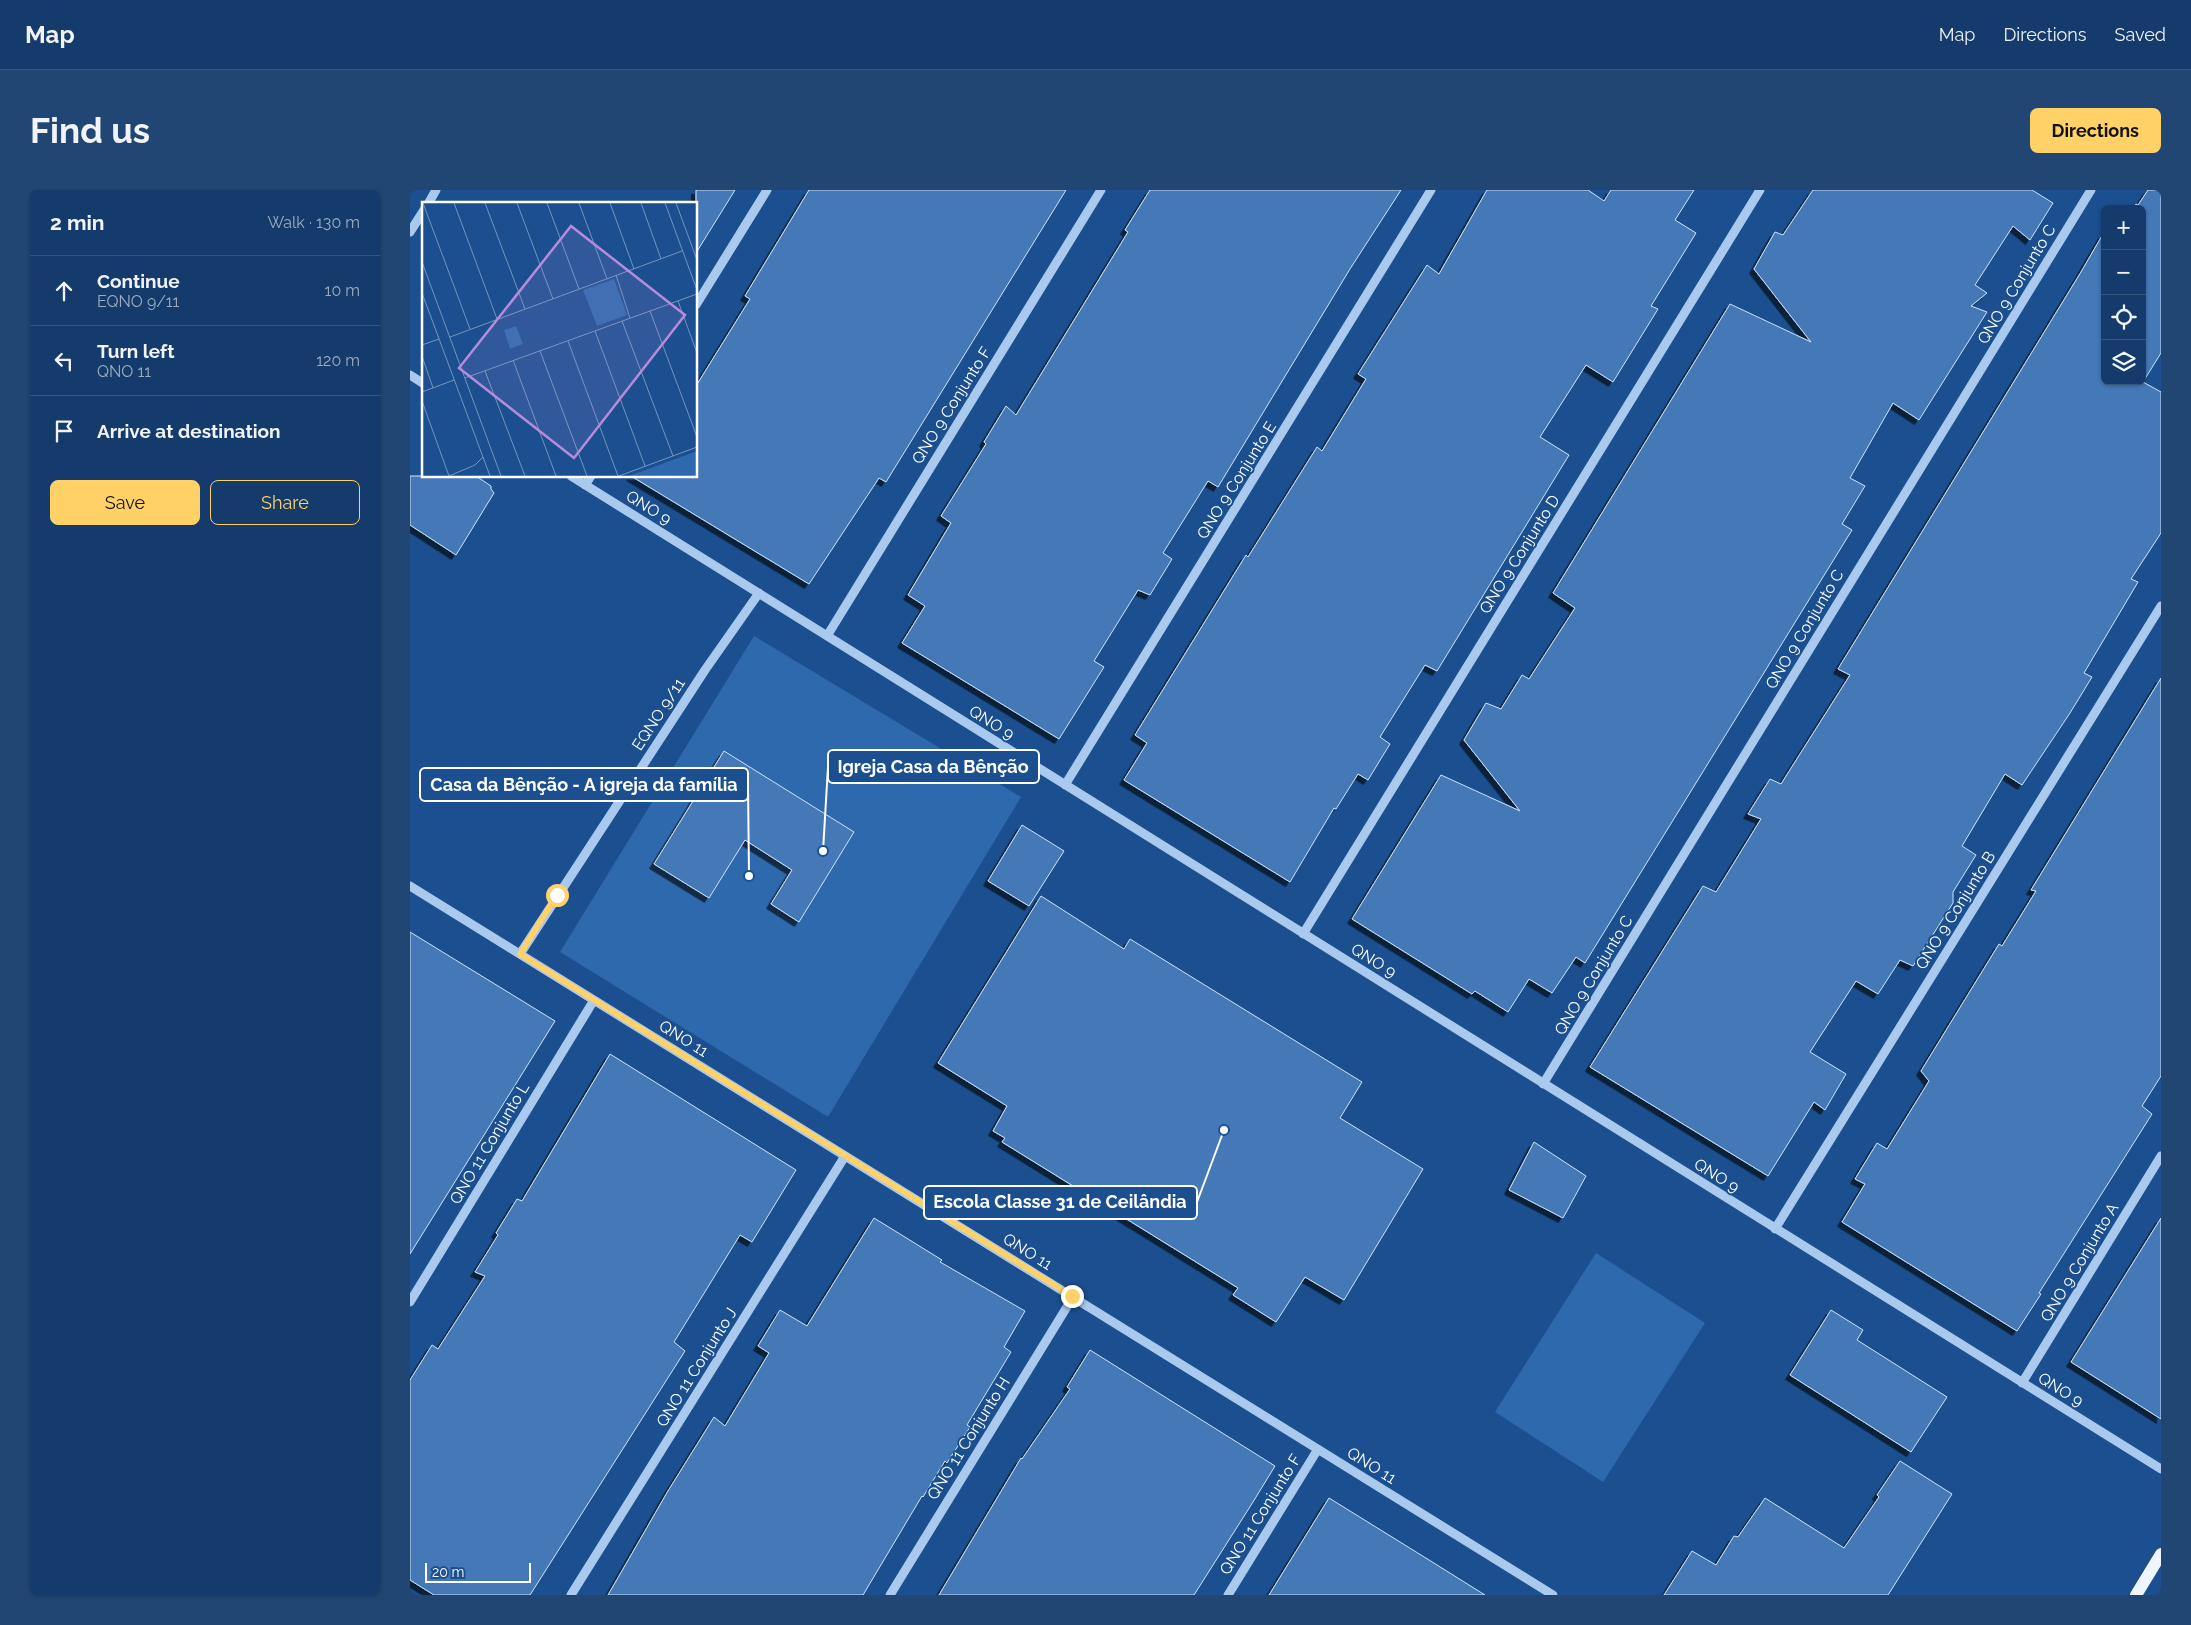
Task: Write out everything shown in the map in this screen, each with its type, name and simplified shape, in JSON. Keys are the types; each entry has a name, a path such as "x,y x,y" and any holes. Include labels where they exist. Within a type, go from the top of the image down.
{"main road":[{"path":"2136,1595 2161,1554"}],"street":[{"path":"429,202 436,190"},
{"path":"698,302 767,190"},
{"name":"QNO 9 Conjunto F","path":"827,636 1101,190"},
{"name":"QNO 9 Conjunto E","path":"1065,785 1431,190"},
{"name":"QNO 9 Conjunto D","path":"1303,934 1760,190"},
{"name":"QNO 9 Conjunto C","path":"1543,1084 2091,190"},
{"path":"410,232 422,213"},
{"path":"410,375 422,383"},
{"name":"QNO 9","path":"574,478 2161,1469"},
{"path":"585,485 590,478"},
{"name":"EQNO 9/11","path":"520,954 705,670 759,593"},
{"name":"QNO 9 Conjunto B","path":"1775,1229 2161,606"},
{"name":"QNO 11","path":"410,886 1553,1595"},
{"name":"QNO 11 Conjunto L","path":"410,1302 594,1000"},
{"name":"QNO 11 Conjunto J","path":"571,1595 845,1156"},
{"name":"QNO 9 Conjunto A","path":"2022,1383 2161,1156"},
{"name":"QNO 11 Conjunto H","path":"890,1595 1072,1296"},
{"name":"QNO 11 Conjunto F","path":"1228,1595 1318,1449"}],"shaded area":[{"path":"754,636 1021,797 828,1117 560,952"},
{"path":"1596,1253 1705,1323 1603,1482 1495,1412"}],"building":[{"path":"696,190 735,190 698,250 698,202 696,202"},
{"path":"809,190 1066,190 886,482 879,478 809,584 634,478 698,478 698,383 750,299 745,296"},
{"path":"1150,190 1401,190 1350,269 1218,487 1208,481 1163,553 1172,559 1150,595 1138,590 1094,661 1104,667 1059,739 902,643 925,606 908,595 951,523 941,516 986,444 984,442 1006,406 1016,415 1128,232 1125,230"},
{"path":"1487,190 1588,190 1604,201 1611,190 1694,190 1675,220 1696,233 1651,306 1658,309 1613,382 1586,365 1540,437 1569,455 1437,671 1425,665 1380,737 1390,744 1368,780 1358,774 1336,809 1334,808 1290,882 1124,780 1147,743 1135,735 1246,555 1248,557 1317,447 1322,451 1366,379 1358,374 1427,265 1439,274"},
{"path":"1813,190 2032,190 2053,203 2030,240 2013,226 1975,285 1987,293 1971,306 1987,312 1919,420 1893,403 1850,478 1865,486 1842,524 1852,530 1585,963 1576,957 1552,993 1529,979 1508,1012 1475,991 1472,994 1352,919 1441,775 1520,811 1464,740 1486,703 1501,709 1522,675 1529,679 1575,608 1553,593 1730,304 1811,342 1754,269 1775,232 1783,235"},
{"path":"2148,190 2161,190 2161,353 2146,377 2146,205 2138,205"},
{"path":"2101,237 2101,385 2146,384 2161,392 2161,533 2131,579 2138,582 2084,673 2092,677 2070,713 2022,785 2005,774 1962,846 1976,855 1953,892 1953,903 1913,966 1900,960 1878,994 1856,981 1810,1052 1846,1074 1825,1110 1814,1102 1768,1176 1590,1067 1703,886 1716,892 1761,819 1748,814 1770,779 1781,784 1850,675 1838,669"},
{"path":"410,476 422,476 422,478 479,478 491,486 494,493 456,555 410,525"},
{"path":"2161,678 2161,1076 2142,1106 2152,1114 2017,1331 1842,1222 1865,1184 1855,1179 1877,1143 1887,1149 1929,1081 1921,1071 1999,944 2002,946 2036,891 2031,890"},
{"path":"724,751 854,832 799,922 771,904 792,870 745,840 709,898 654,864"},
{"path":"1022,825 1064,851 1029,906 988,881"},
{"path":"1041,896 1124,949 1130,939 1362,1082 1340,1118 1423,1169 1344,1300 1305,1277 1276,1322 1233,1295 1238,1288 1002,1142 1005,1138 993,1131 1007,1106 938,1063"},
{"path":"410,932 555,1021 410,1254"},
{"path":"610,1054 796,1170 752,1242 740,1235 674,1342 685,1351 530,1595 434,1595 410,1580 410,1380 432,1345 438,1349 485,1276 475,1272 498,1235 496,1233 517,1199 522,1201"},
{"path":"1534,1142 1586,1176 1563,1218 1509,1190"},
{"path":"874,1218 942,1260 940,1262 1025,1311 1004,1347 1011,1352 967,1425 970,1427 947,1463 945,1461 922,1496 863,1595 608,1595 668,1491 714,1417 725,1426 769,1353 758,1346 780,1310 807,1326"},
{"path":"2161,1218 2161,1419 2071,1362"},
{"path":"1831,1310 1863,1330 1857,1340 1947,1397 1911,1452 1790,1375"},
{"path":"1090,1350 1275,1466 1253,1502 1194,1595 939,1595 1021,1458 1070,1389 1067,1387"},
{"path":"1900,1461 1952,1494 1888,1595 1664,1595 1692,1551 1716,1565 1734,1536 1738,1537 1765,1498 1844,1548 1879,1497 1877,1495"},
{"path":"1329,1498 1421,1555 1485,1595 1269,1595"}],"place":[{"name":"Igreja Casa da Bênção","path":"823,851"},
{"name":"Casa da Bênção - A igreja da família","path":"749,876"},
{"name":"Escola Classe 31 de Ceilândia","path":"1224,1130"}],"route":[{"path":"557,895 520,954 1072,1296"}]}
